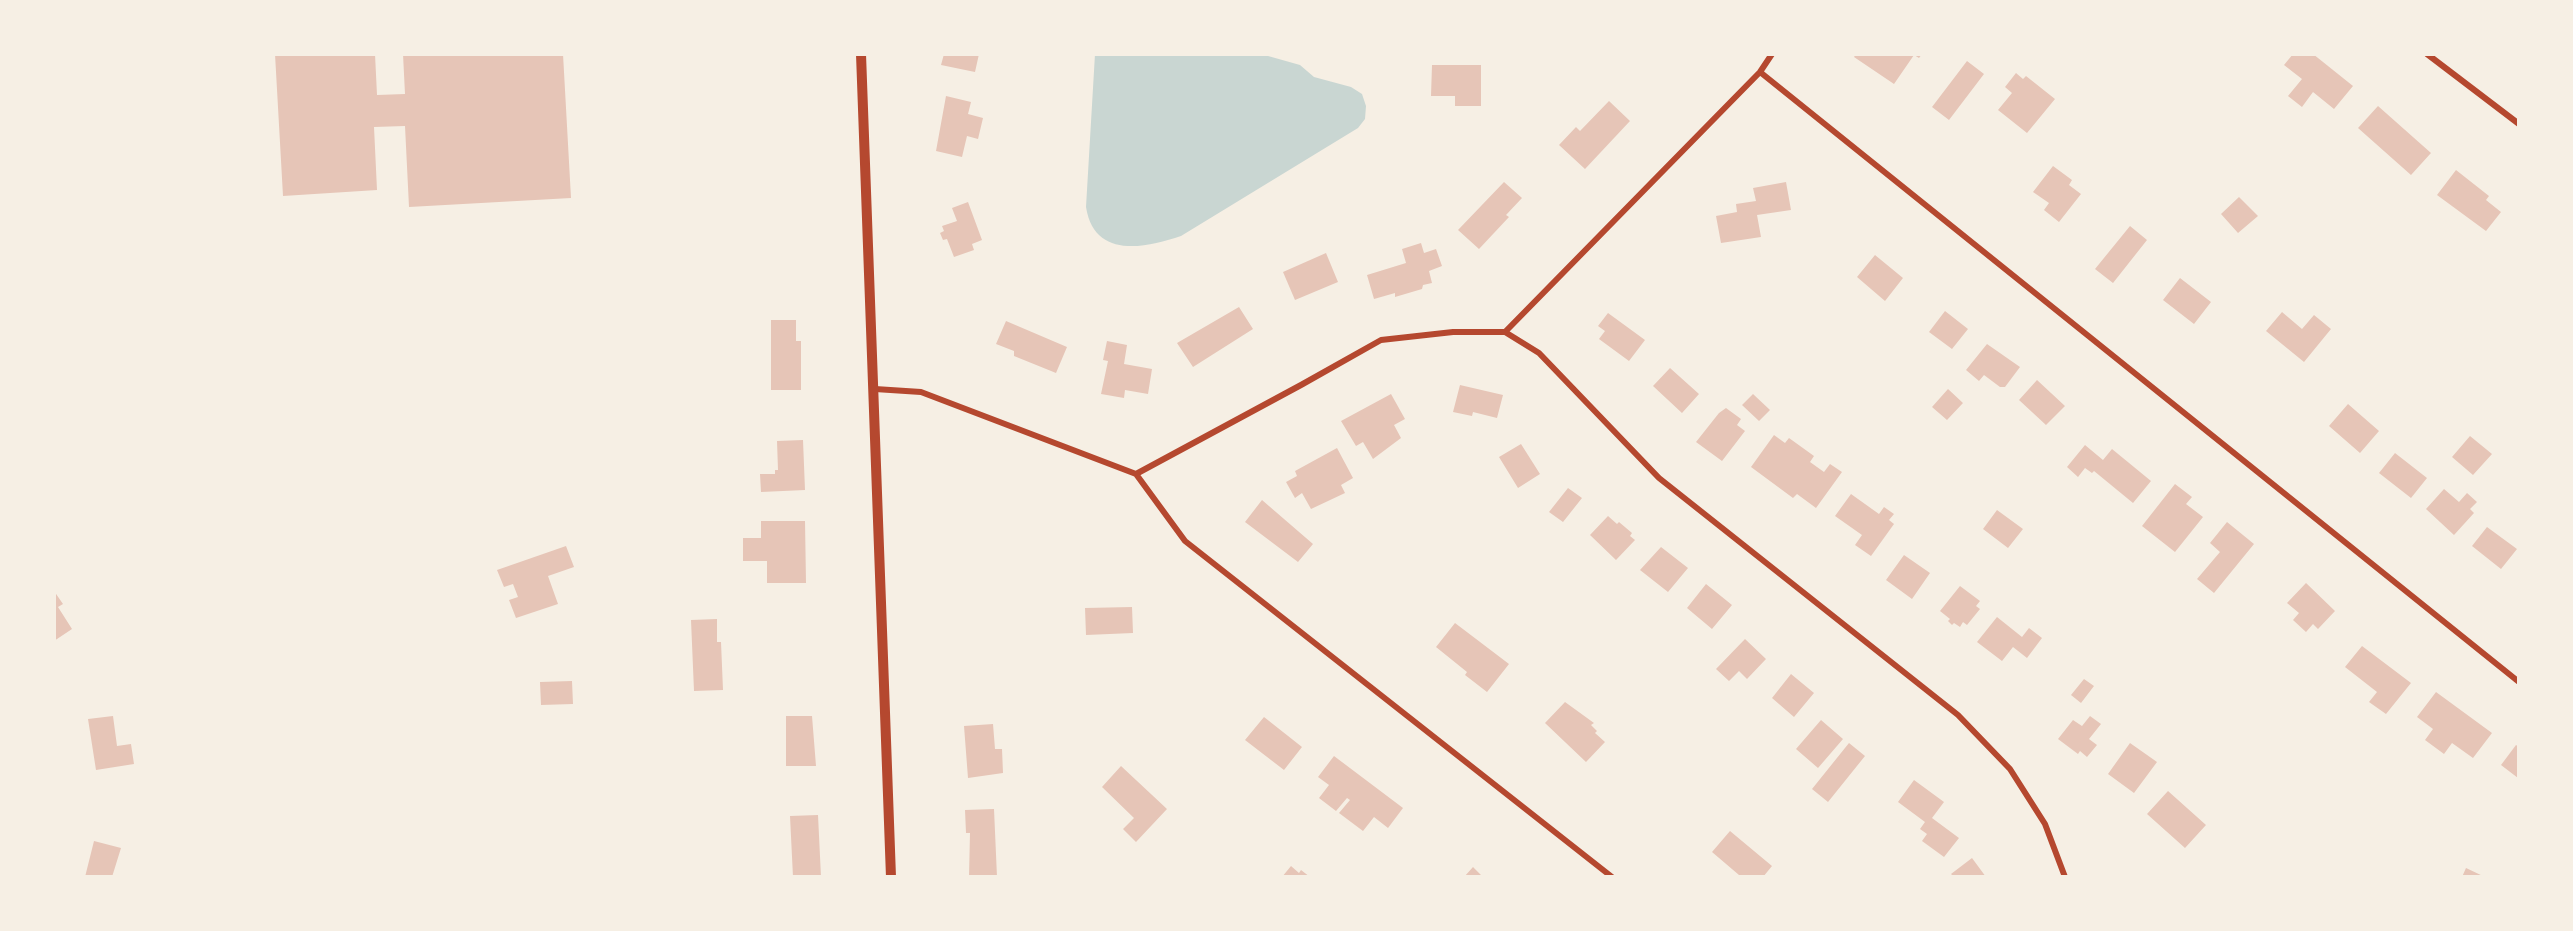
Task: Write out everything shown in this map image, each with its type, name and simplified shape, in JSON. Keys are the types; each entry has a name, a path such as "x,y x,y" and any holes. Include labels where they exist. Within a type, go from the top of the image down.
{"street":[{"path":"861,54 891,877"},
{"path":"1505,332 1760,72 1772,54"},
{"path":"2427,54 2519,124"},
{"path":"1760,72 2519,682"},
{"path":"1136,474 1301,386 1381,340 1453,332 1505,332 1539,353 1659,478 1958,715 2010,769 2045,824 2065,877"},
{"path":"875,389 921,392 1136,474 1185,541 1612,877"}],"shaded area":[{"path":"1095,54 1261,54 1300,65 1314,77 1351,87 1362,94 1366,106 1365,119 1358,128 1181,236 1151,244 1122,246 1099,235 1091,223 1086,207"}],"building":[{"path":"275,54 375,54 377,95 405,94 403,54 563,54 571,198 409,207 405,126 374,127 377,190 283,196"},
{"path":"944,54 979,54 975,72 941,65"},
{"path":"1856,54 1922,54 1919,58 1914,55 1894,84 1854,57"},
{"path":"2293,54 2313,54 2353,86 2334,109 2313,92 2302,107 2288,96 2302,79 2284,65"},
{"path":"1967,61 1984,74 1949,120 1932,107"},
{"path":"1432,65 1481,65 1481,106 1455,106 1455,96 1431,96"},
{"path":"2016,73 2023,79 2026,76 2055,99 2027,133 1998,110 2012,93 2005,87"},
{"path":"946,96 971,102 968,114 983,118 978,139 967,136 962,157 936,151"},
{"path":"1609,101 1630,121 1585,169 1559,145 1576,127 1580,131"},
{"path":"2378,106 2431,153 2411,175 2358,128"},
{"path":"2053,166 2072,180 2069,185 2081,194 2059,222 2044,210 2049,203 2033,192"},
{"path":"2456,170 2489,196 2486,200 2501,212 2486,231 2437,195"},
{"path":"1504,182 1522,198 1506,215 1509,217 1479,249 1458,230"},
{"path":"1786,182 1791,210 1757,215 1761,237 1721,243 1716,216 1737,212 1736,204 1756,201 1753,188"},
{"path":"2239,197 2258,216 2238,233 2221,214"},
{"path":"968,202 982,240 972,244 974,250 954,257 947,239 943,240 940,233 944,231 942,226 957,221 952,208"},
{"path":"2130,226 2147,240 2113,283 2095,269"},
{"path":"1421,243 1424,253 1436,249 1442,266 1429,271 1432,283 1423,285 1422,289 1395,297 1395,293 1374,299 1367,275 1406,263 1402,249"},
{"path":"1326,253 1338,282 1295,300 1283,272"},
{"path":"1875,255 1903,278 1885,301 1857,277"},
{"path":"2180,278 2211,302 2194,324 2163,300"},
{"path":"1239,307 1253,329 1193,367 1177,343"},
{"path":"1945,311 1968,329 1952,349 1929,332"},
{"path":"2282,312 2302,329 2314,315 2331,329 2304,362 2266,331"},
{"path":"1608,313 1645,340 1629,361 1599,339 1605,331 1598,326"},
{"path":"771,320 796,320 796,341 801,341 801,390 771,390"},
{"path":"1006,321 1067,347 1056,373 1014,356 1014,351 996,344"},
{"path":"1107,341 1127,345 1124,364 1152,369 1148,394 1125,390 1124,398 1101,394 1108,361 1103,360"},
{"path":"1987,344 2020,367 2005,387 2000,387 1984,375 1979,381 1966,370"},
{"path":"1670,368 1699,394 1682,413 1653,386"},
{"path":"2037,380 2065,406 2046,425 2019,400"},
{"path":"1460,385 1503,395 1497,418 1473,412 1472,416 1453,412"},
{"path":"1948,389 1963,403 1947,420 1932,407"},
{"path":"1391,394 1405,419 1394,425 1401,438 1373,459 1363,442 1356,446 1341,421"},
{"path":"1753,394 1770,410 1759,421 1742,405"},
{"path":"2348,404 2379,431 2360,453 2329,426"},
{"path":"1726,408 1741,419 1737,425 1745,431 1722,461 1696,442 1719,413"},
{"path":"1774,435 1785,443 1789,438 1814,456 1810,462 1824,472 1830,464 1842,472 1816,508 1797,494 1793,498 1751,467"},
{"path":"2470,436 2492,454 2473,475 2452,457"},
{"path":"803,440 805,490 761,492 760,474 775,474 775,470 778,470 777,441"},
{"path":"1521,444 1540,474 1518,488 1499,457"},
{"path":"2085,445 2103,460 2112,449 2151,481 2133,503 2094,471 2092,473 2085,468 2078,477 2067,467"},
{"path":"1337,448 1353,478 1341,485 1345,493 1311,509 1302,493 1295,498 1286,482 1297,476 1295,471"},
{"path":"2395,453 2427,478 2411,498 2379,473"},
{"path":"2175,484 2192,497 2186,504 2203,517 2175,552 2142,526"},
{"path":"1568,488 1582,498 1563,522 1549,512"},
{"path":"2444,489 2459,502 2467,493 2477,502 2470,509 2474,513 2454,535 2426,509"},
{"path":"1851,494 1879,514 1884,507 1894,514 1889,520 1894,524 1871,556 1855,545 1862,535 1835,516"},
{"path":"1262,500 1313,544 1298,562 1245,522"},
{"path":"1997,510 2023,529 2008,548 1983,529"},
{"path":"1608,516 1632,533 1630,536 1635,540 1616,560 1590,535"},
{"path":"761,521 805,521 806,583 767,583 767,561 743,561 743,538 761,538"},
{"path":"2227,522 2254,544 2214,593 2197,579 2220,552 2210,543"},
{"path":"2487,527 2517,549 2501,569 2472,546"},
{"path":"566,546 574,567 548,576 558,604 516,618 509,600 518,597 513,584 504,587 497,570"},
{"path":"1661,547 1688,568 1668,592 1640,570"},
{"path":"1904,555 1930,573 1912,599 1886,580"},
{"path":"2306,583 2335,611 2318,629 2313,624 2306,632 2293,620 2299,613 2287,603"},
{"path":"1706,584 1732,605 1712,629 1687,608"},
{"path":"1960,586 1980,601 1976,606 1980,609 1967,625 1963,622 1960,627 1954,623 1952,625 1948,621 1950,619 1940,611"},
{"path":"54,591 63,604 58,607 72,629 54,641"},
{"path":"1132,607 1133,633 1086,635 1085,608"},
{"path":"1997,617 2022,637 2029,628 2042,638 2027,658 2013,647 2002,661 1977,642"},
{"path":"717,619 717,642 721,642 723,690 694,691 691,620"},
{"path":"1455,623 1509,664 1487,692 1465,675 1467,672 1436,647"},
{"path":"1745,639 1766,659 1747,679 1739,671 1729,681 1716,669"},
{"path":"2362,646 2411,683 2386,714 2369,702 2377,692 2345,667"},
{"path":"1791,674 1814,693 1794,717 1772,698"},
{"path":"2084,679 2094,686 2081,703 2071,695"},
{"path":"572,681 573,704 541,705 540,682"},
{"path":"2436,692 2492,733 2473,758 2452,743 2444,754 2425,740 2433,729 2417,717"},
{"path":"1565,702 1594,723 1591,725 1597,731 1595,733 1605,742 1586,762 1545,723"},
{"path":"113,716 117,746 131,744 134,764 96,770 88,719"},
{"path":"786,716 812,716 816,766 786,766"},
{"path":"2090,716 2101,724 2089,739 2097,745 2087,757 2080,751 2078,754 2058,739 2073,720 2082,726"},
{"path":"1264,717 1302,747 1284,770 1245,740"},
{"path":"1821,720 1843,739 1818,768 1796,749"},
{"path":"993,724 995,749 1002,749 1003,773 968,778 964,726"},
{"path":"1849,743 1865,756 1828,802 1812,789"},
{"path":"2130,743 2157,762 2134,793 2108,774"},
{"path":"2516,745 2519,747 2518,778 2501,765"},
{"path":"1334,756 1403,808 1388,828 1374,817 1363,831 1339,813 1350,800 1347,798 1336,811 1319,798 1329,785 1318,777"},
{"path":"1121,766 1167,809 1136,842 1123,829 1134,818 1102,787"},
{"path":"1914,780 1944,802 1932,818 1959,838 1944,857 1922,841 1927,834 1920,829 1925,822 1898,802"},
{"path":"2168,791 2206,825 2185,848 2147,814"},
{"path":"994,809 997,877 969,877 970,833 966,833 965,810"},
{"path":"818,815 821,877 793,877 790,816"},
{"path":"1730,831 1772,866 1763,877 1739,875 1712,852"},
{"path":"94,841 121,848 112,877 85,877"},
{"path":"1972,858 1986,877 1954,877 1951,874"},
{"path":"1291,866 1299,873 1301,870 1310,877 1282,877"},
{"path":"1473,867 1483,877 1464,877"},
{"path":"2466,868 2485,877 2462,877"}]}
